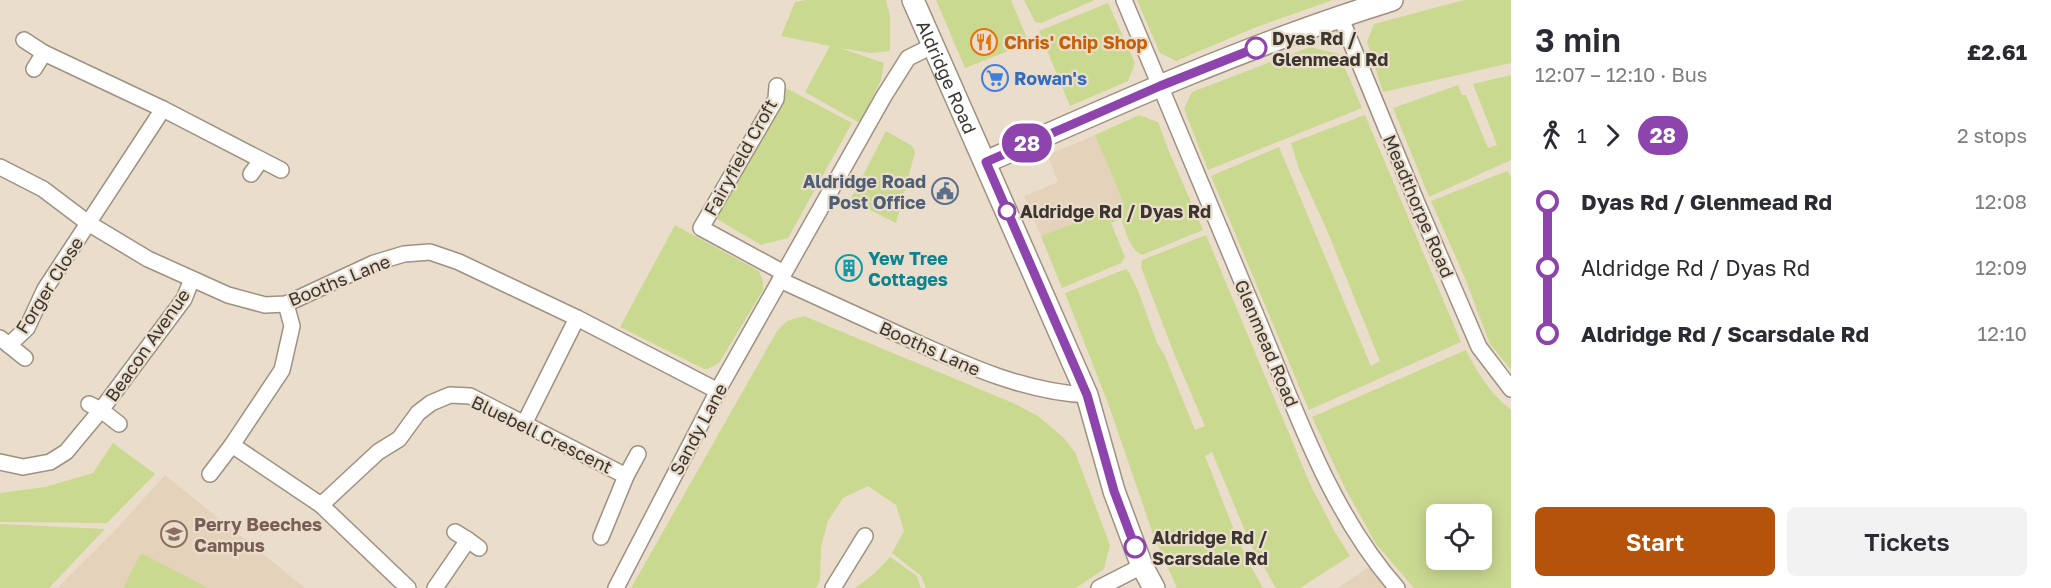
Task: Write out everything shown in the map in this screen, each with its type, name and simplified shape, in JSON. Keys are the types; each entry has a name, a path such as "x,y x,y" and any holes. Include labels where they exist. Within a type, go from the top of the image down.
{"street":[{"name":"Aldridge Road","path":"913,0 1087,395 1114,491 1142,566 1154,588"},
{"name":"Glenmead Road","path":"1124,0 1332,493 1375,563 1397,588"},
{"path":"986,162 1160,86 1340,16 1392,0"},
{"name":"Meadthorpe Road","path":"1340,16 1479,347 1511,389"},
{"path":"24,39 44,52 163,109 281,170"},
{"name":"Sandy Lane","path":"616,588 718,391 884,96 908,58 933,45"},
{"path":"34,69 44,52"},
{"name":"Fairyfield Croft","path":"701,228 776,99 777,86"},
{"name":"Forger Close","path":"25,358 4,341 27,328 45,289 163,109"},
{"path":"251,174 261,160"},
{"name":"Booths Lane","path":"0,167 43,189 88,223 148,259 228,296 265,305 286,304 374,263 404,254 430,252 459,261 577,318 718,391"},
{"name":"Booths Lane","path":"701,228 782,276 981,370 1023,386 1062,394 1087,395"},
{"name":"Beacon Avenue","path":"119,423 95,407 184,299 192,279"},
{"path":"210,474 282,370 292,326 286,304"},
{"path":"524,424 577,318"},
{"name":"Bluebell Crescent","path":"321,505 378,452 399,439 418,413 431,403 450,395 470,396 626,476"},
{"path":"0,462 23,467 50,462 66,452 95,407"},
{"path":"232,445 321,505 408,588"},
{"name":"Bluebell Crescent","path":"601,537 626,476 638,454"},
{"path":"833,588 865,536"},
{"path":"435,588 467,540"},
{"path":"1099,588 1142,566"}],"shaded area":[{"path":"1095,135 1124,204 1041,236 1024,196 1058,182 1048,155"},
{"name":"Perry Beeches Campus","path":"165,475 305,588 57,588 119,526"},
{"path":"1375,563 1397,588 1338,588"}],"green space":[{"path":"886,0 890,16 890,51 871,53 840,48 884,63 881,80 860,123 805,92 830,46 781,36 795,2"},
{"path":"936,0 1011,0 1029,43 965,68"},
{"path":"1024,0 1095,0 1041,23 1035,22"},
{"path":"1137,0 1333,0 1254,28 1176,61 1160,53"},
{"path":"1464,0 1511,0 1511,63 1383,92 1367,42 1374,24"},
{"path":"1108,3 1135,63 1128,81 1070,106 1039,31"},
{"path":"1310,47 1339,54 1362,108 1208,170 1184,109 1192,92"},
{"path":"1511,75 1511,160 1429,197 1393,108 1458,85 1462,95 1466,95 1488,148 1497,145 1473,84"},
{"path":"786,88 852,123 788,238 761,245 712,216"},
{"path":"1139,115 1158,122 1203,230 1142,255 1131,244 1121,219 1111,223 1125,257 1121,263 1062,288 1041,236 1124,204 1095,135"},
{"path":"1365,115 1461,342 1309,410 1211,176 1279,147 1371,366 1380,361 1326,228 1299,169 1291,143"},
{"path":"886,131 912,146 915,152 896,223 850,200"},
{"path":"1507,171 1511,176 1511,370 1490,344 1465,278 1431,201"},
{"path":"675,225 759,271 763,281 763,290 719,363 708,369 620,327"},
{"path":"1206,235 1311,486 1350,556 1300,588 1276,588 1251,545 1212,452 1205,456 1238,540 1263,588 1177,588 1153,534 1109,406 1065,293 1126,269 1139,293 1157,343 1165,356 1195,430 1205,426 1141,267 1142,260"},
{"path":"804,316 1013,403 1038,416 1063,437 1075,452 1110,545 1104,569 1076,588 926,588 921,576 892,553 904,531 896,505 868,486 843,498 828,521 821,547 820,580 816,588 631,588 777,331 787,321"},
{"path":"1466,350 1485,383 1511,410 1511,588 1414,588 1376,544 1344,486 1312,417"},
{"path":"113,443 155,474 107,523 0,522 0,493 45,487 93,473"},
{"path":"0,524 105,529 49,588 0,588"},
{"path":"141,553 208,588 123,588"},
{"path":"890,557 917,576 921,588 855,588 874,574"}],"bus line":[{"name":"28","path":"1135,547 1114,491 1087,395 986,162 1160,86 1256,48"}],"place":[{"name":"Chris' Chip Shop","path":"984,42"},
{"name":"Dyas Rd / Glenmead Rd","path":"1256,48"},
{"name":"Rowan's","path":"995,78"},
{"name":"Aldridge Road Post Office","path":"945,191"},
{"name":"Aldridge Rd / Dyas Rd","path":"1007,211"},
{"name":"Yew Tree Cottages","path":"849,268"},
{"name":"Perry Beeches Campus","path":"174,534"},
{"name":"Aldridge Rd / Scarsdale Rd","path":"1135,547"}]}
